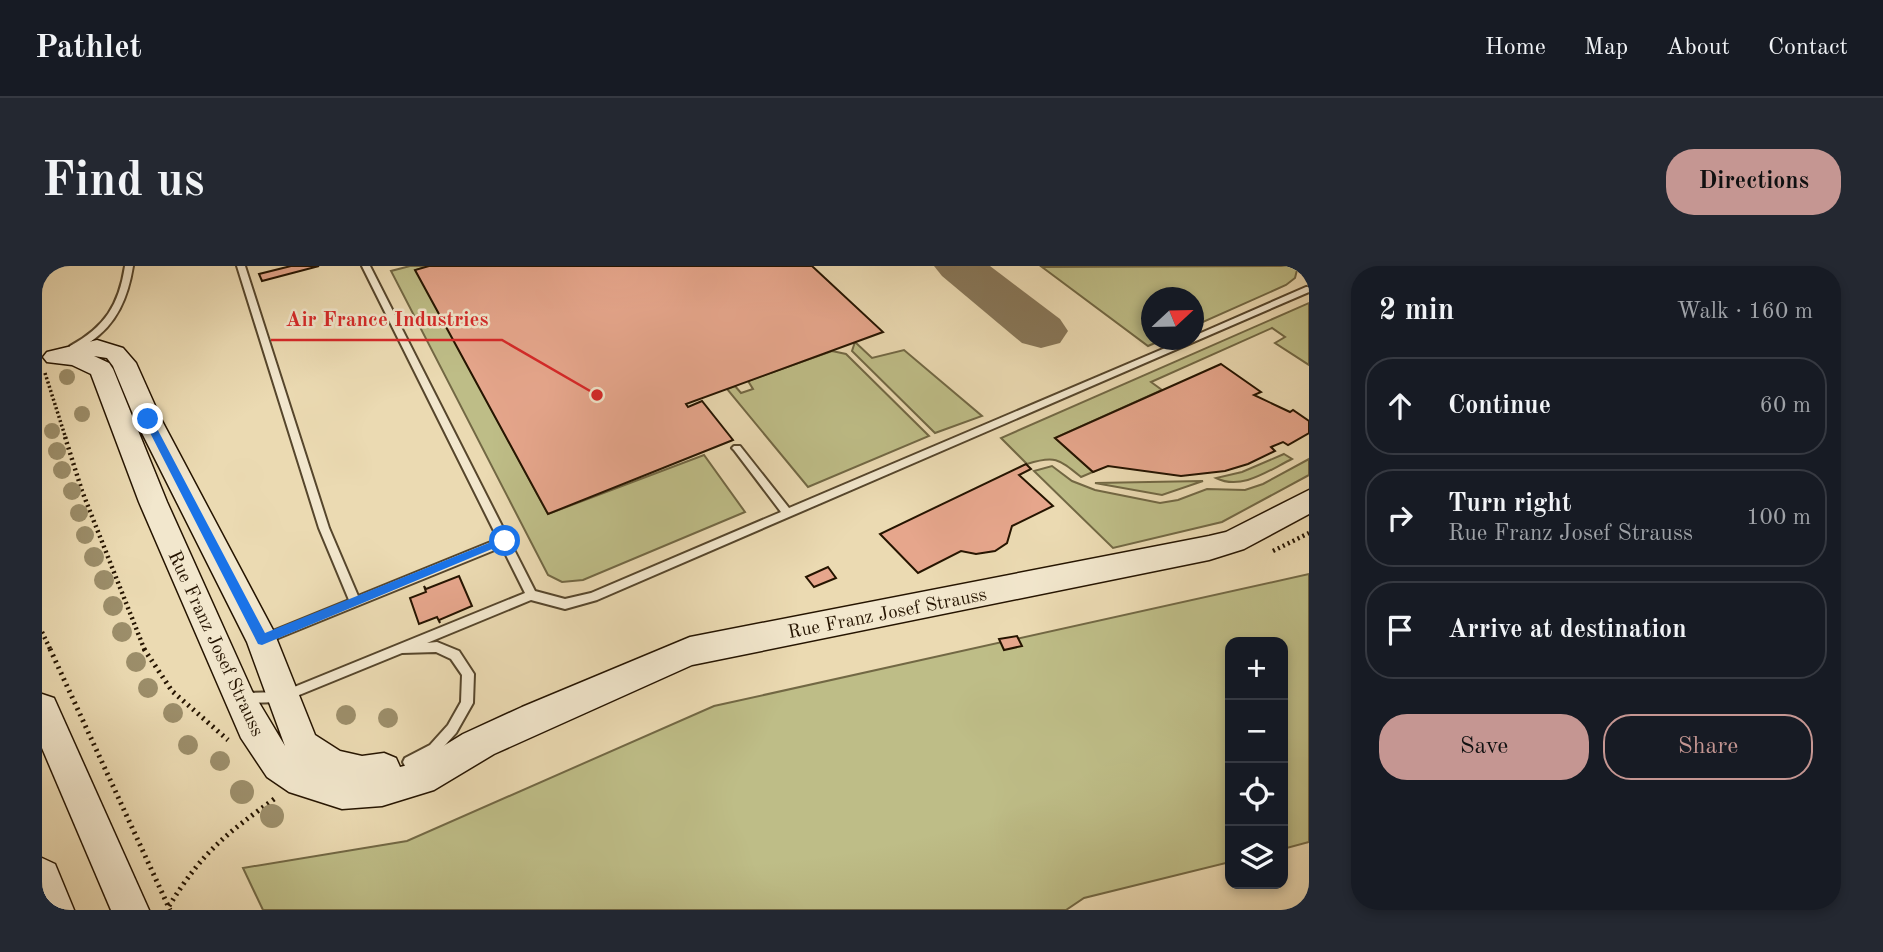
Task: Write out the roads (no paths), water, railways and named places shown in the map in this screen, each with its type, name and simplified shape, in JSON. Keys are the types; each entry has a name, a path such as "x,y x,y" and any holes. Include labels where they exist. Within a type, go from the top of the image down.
{"street":[{"name":"Rue Franz Josef Strauss","path":"46,363 97,348 115,353 124,363 148,419 262,640 302,746 317,759 362,773 473,747"},
{"name":"Rue Franz Josef Strauss","path":"46,363 76,358 101,369 122,428 188,586 239,698 270,755 283,768 311,783 337,790 364,792 426,776 473,747 621,677 690,651 1209,548 1234,541 1309,501"},
{"path":"42,709 130,910"},
{"path":"42,877 55,910"}],"lane":[{"path":"46,363 84,343 111,318 122,303 127,289 129,266"},
{"path":"241,266 324,528 355,601"},
{"path":"366,266 531,595"},
{"path":"239,698 260,700 282,697 531,595 565,604 593,597 1309,289"},
{"path":"737,448 788,514"},
{"path":"262,640 505,541"},
{"path":"394,650 437,647 455,655 468,674 467,703 452,729 434,750 409,762"}],"place":[{"name":"Air France Industries","path":"597,395"}]}
